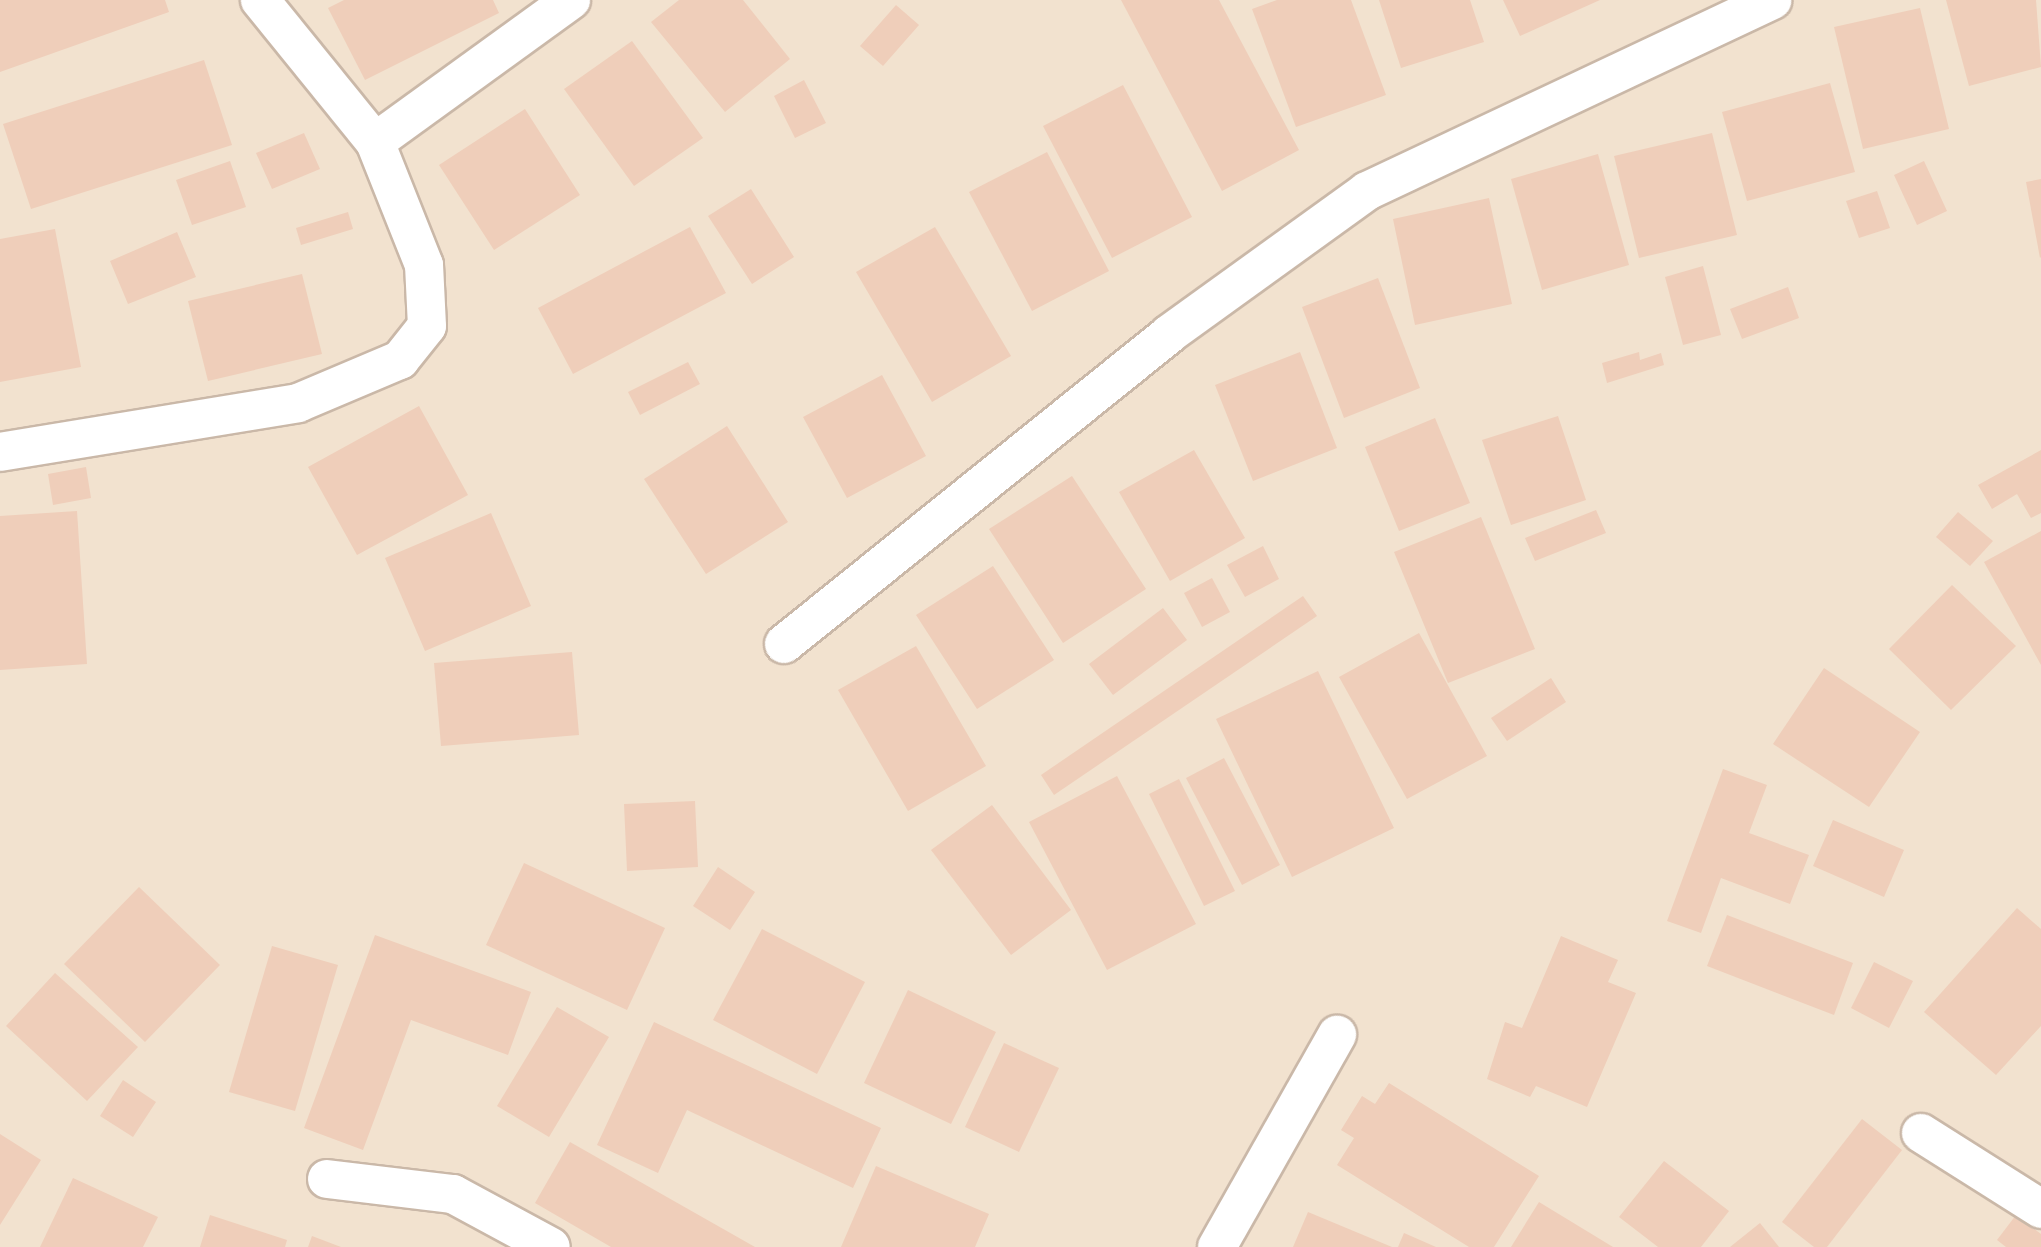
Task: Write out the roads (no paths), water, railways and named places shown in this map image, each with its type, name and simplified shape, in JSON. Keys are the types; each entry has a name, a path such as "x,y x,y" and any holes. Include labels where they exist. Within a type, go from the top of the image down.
{"street":[{"path":"0,452 298,403 400,360 427,326 424,265 375,142 260,0"},
{"path":"375,142 571,0"},
{"path":"784,644 1169,334 1367,191 1772,0"},
{"path":"1217,1247 1338,1035"},
{"path":"1921,1133 2041,1209"},
{"path":"327,1179 453,1194 551,1247"}]}
